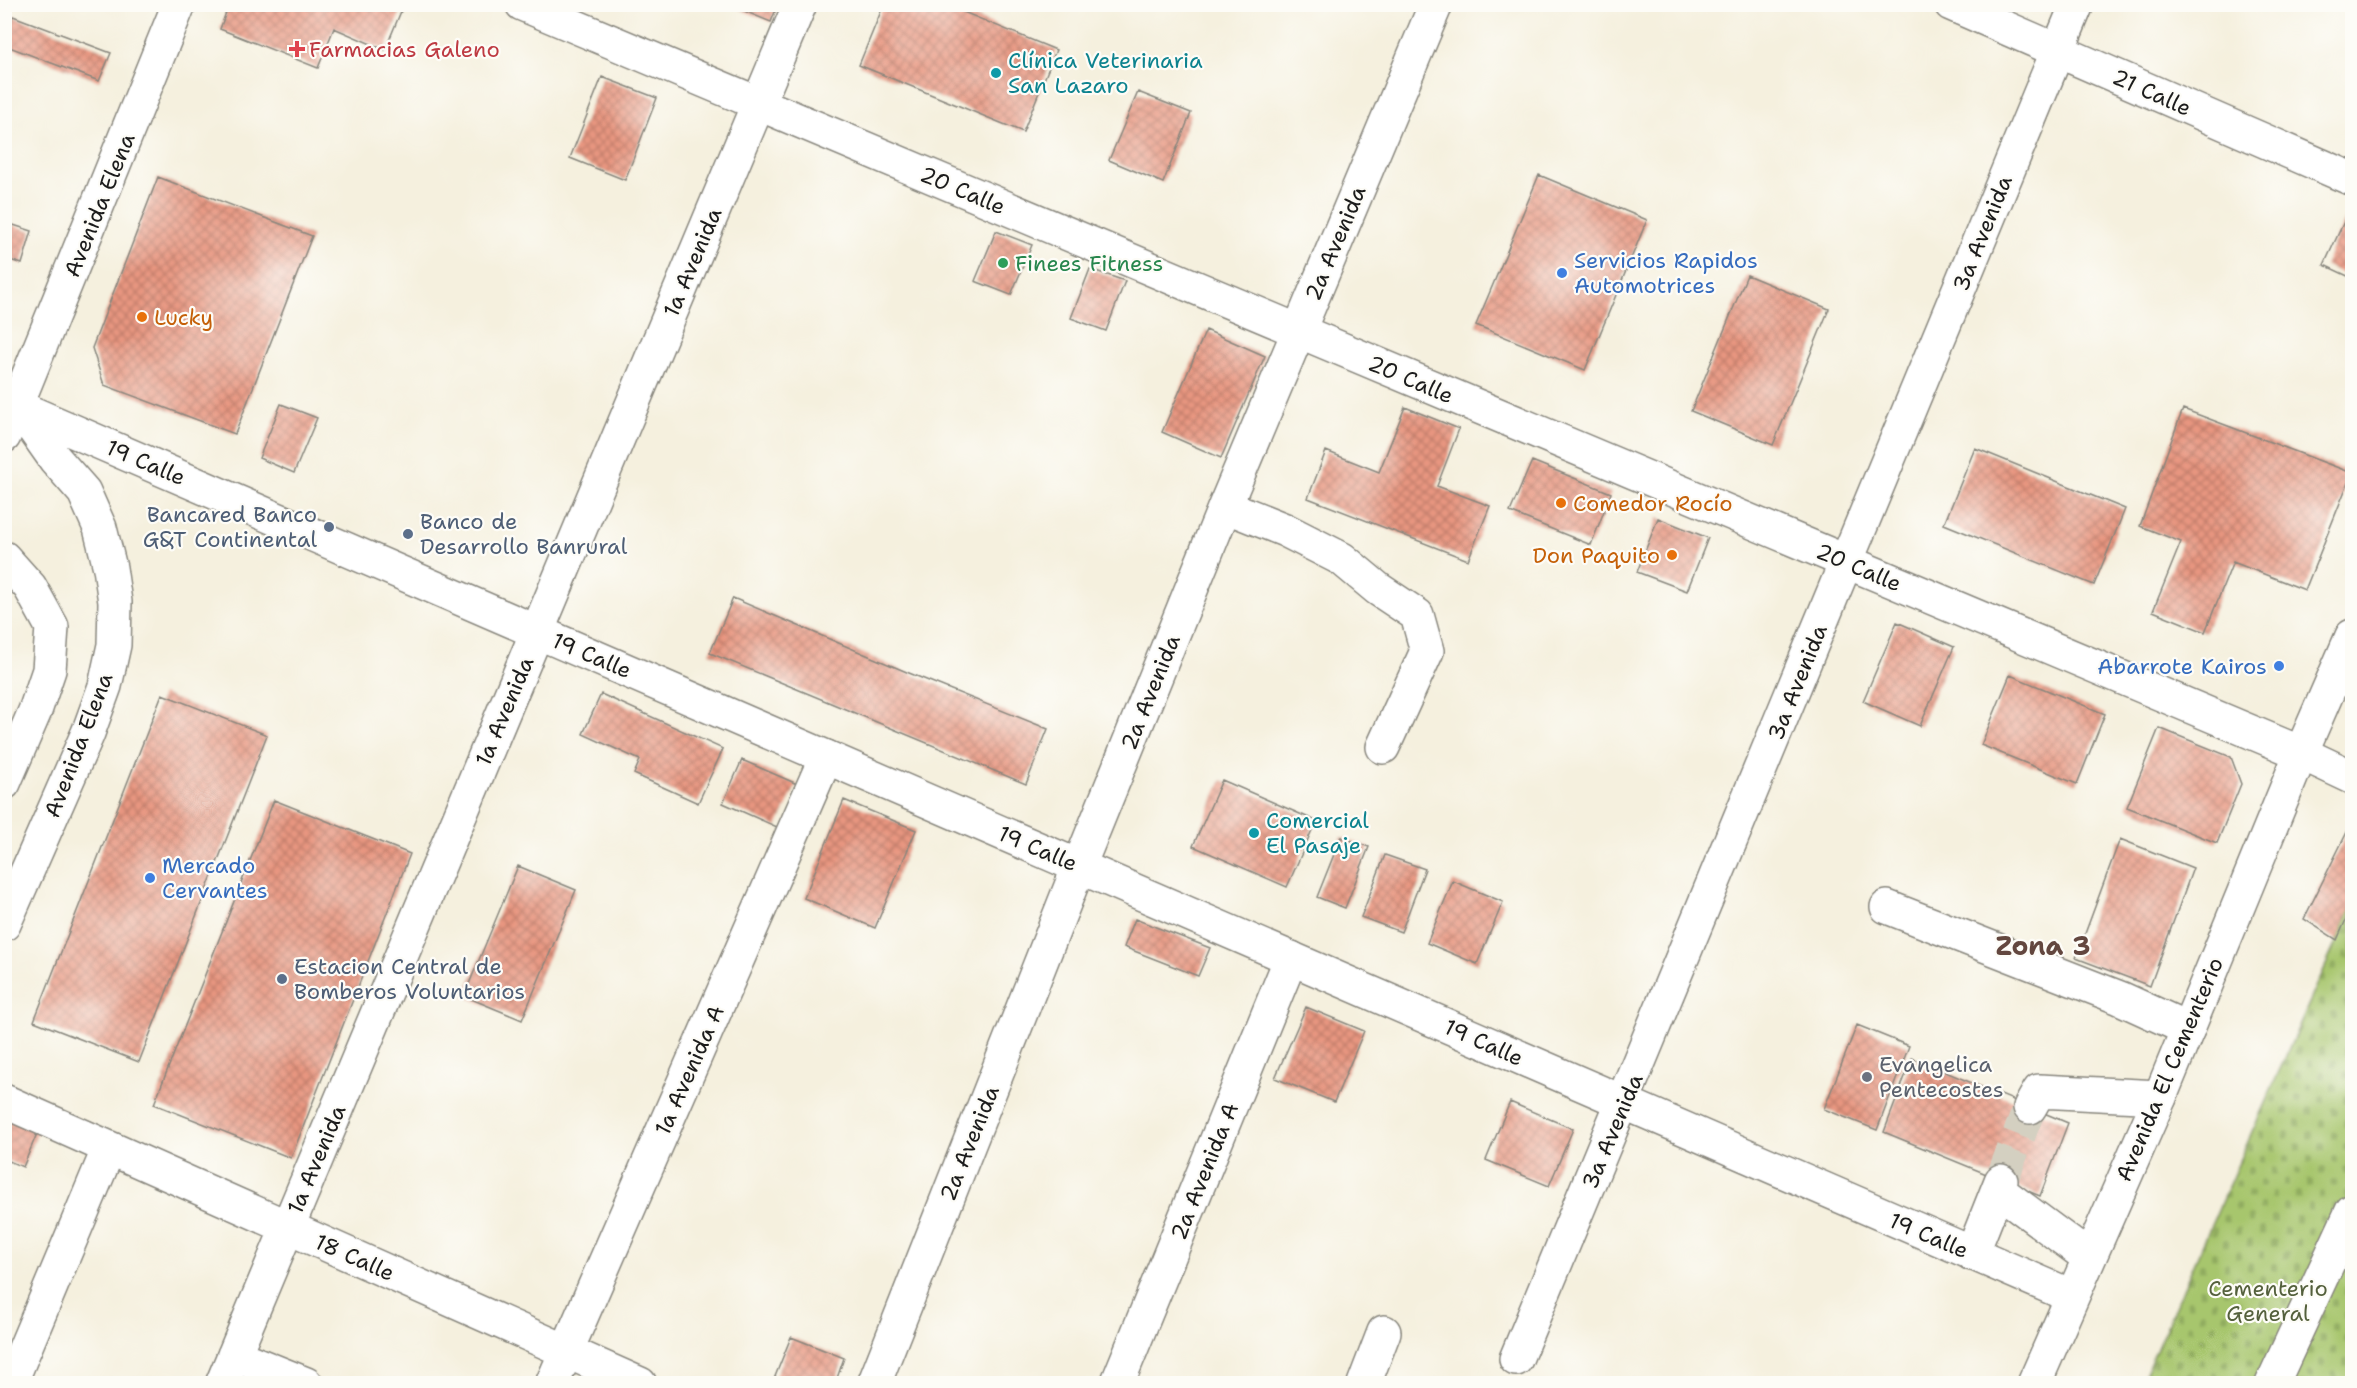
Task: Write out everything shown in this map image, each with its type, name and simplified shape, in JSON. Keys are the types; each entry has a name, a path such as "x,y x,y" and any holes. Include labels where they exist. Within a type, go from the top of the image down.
{"main road":[{"name":"Avenida Elena","path":"4,436 11,404 179,4"},
{"name":"20 Calle","path":"522,4 2301,753"},
{"name":"1a Avenida","path":"228,1369 800,4"},
{"name":"2a Avenida","path":"874,1383 1225,506 1436,4"},
{"name":"21 Calle","path":"1951,4 2352,179"},
{"name":"3a Avenida","path":"1516,1359 1624,1103 2077,4"},
{"name":"Avenida Elena","path":"4,924 88,733 105,686 114,645 115,602 110,568 100,528 84,492 11,404"},
{"name":"19 Calle","path":"11,404 2071,1296"},
{"path":"1225,506 1285,530 1342,559 1378,589 1418,615 1427,651 1383,747"},
{"path":"4,558 30,587 52,627 49,670 35,711 4,783"},
{"name":"Avenida El Cementerio","path":"2034,1383 2160,1097 2301,753 2352,636"},
{"path":"2301,753 2342,773"},
{"name":"1a Avenida A","path":"552,1383 826,757"},
{"path":"1887,907 2120,999 2188,1029"},
{"name":"2a Avenida A","path":"1117,1383 1291,958"},
{"path":"2030,1107 2039,1091 2160,1097"},
{"name":"18 Calle","path":"4,1101 640,1383"},
{"path":"10,1383 109,1148"},
{"path":"1972,1254 2000,1185 2088,1257"},
{"path":"2272,1383 2352,1211"},
{"path":"1364,1383 1384,1332"},
{"path":"228,1369 306,1383"}],"green space":[{"name":"Cementerio General","path":"2352,906 2352,1383 2141,1384 2337,940"}],"building":[{"path":"229,4 404,4 385,50 334,28 318,68 220,29"},
{"path":"727,4 778,4 771,22"},
{"path":"884,4 944,4 1056,50 1023,132 859,65"},
{"path":"13,16 111,53 99,81 4,45 4,37"},
{"path":"602,77 657,98 625,180 570,158"},
{"path":"1138,92 1191,113 1163,183 1109,160"},
{"name":"Servicios Rapidos Automotrices","path":"1539,175 1647,220 1585,370 1476,325"},
{"path":"158,177 312,236 235,434 104,385 92,348"},
{"path":"2347,215 2352,218 2352,278 2324,265"},
{"path":"4,222 32,231 22,264 4,258"},
{"name":"Finees Fitness","path":"996,231 1032,245 1011,295 975,281"},
{"path":"1090,269 1125,281 1106,331 1071,318"},
{"path":"1747,275 1829,309 1773,445 1691,411"},
{"path":"1206,330 1265,356 1221,458 1162,432"},
{"path":"281,404 317,418 294,473 259,458"},
{"path":"1405,407 1459,429 1437,486 1490,506 1468,560 1308,498 1326,451 1379,472"},
{"path":"2183,409 2352,473 2305,590 2233,562 2205,632 2153,611 2181,542 2140,526"},
{"path":"1975,448 2125,509 2094,585 1944,524"},
{"name":"Comedor Rocío","path":"1532,461 1611,493 1591,545 1510,512"},
{"name":"Don Paquito","path":"1658,518 1708,538 1687,591 1637,572"},
{"path":"733,598 1048,729 1026,784 710,653"},
{"path":"1897,622 1954,647 1920,726 1863,701"},
{"path":"2010,675 2105,714 2077,784 1981,745"},
{"name":"Mercado Cervantes","path":"162,694 267,735 139,1062 34,1021"},
{"path":"601,694 723,749 698,803 634,774 640,760 583,734"},
{"path":"2159,728 2231,757 2241,784 2217,843 2127,807"},
{"path":"742,760 797,784 777,827 723,803"},
{"name":"Comercial El Pasaje","path":"1222,780 1316,821 1287,887 1193,846"},
{"name":"Estacion Central de Bomberos Voluntarios","path":"274,800 410,854 291,1158 154,1104"},
{"path":"844,800 916,830 875,928 804,898"},
{"path":"2352,822 2352,906 2337,940 2304,919"},
{"path":"1341,837 1369,847 1345,908 1317,897"},
{"path":"2120,839 2193,868 2150,986 2076,958"},
{"path":"1385,855 1425,869 1401,932 1361,917"},
{"path":"518,866 576,890 522,1020 464,996"},
{"path":"1453,881 1503,902 1477,964 1427,943"},
{"path":"1135,919 1210,948 1198,976 1124,947"},
{"path":"1306,1007 1364,1031 1334,1102 1275,1078"},
{"name":"Evangelica Pentecostes","path":"1857,1025 1909,1046 1877,1130 1824,1109"},
{"path":"1912,1058 2068,1123 2040,1196 1884,1132"},
{"path":"1510,1102 1573,1129 1549,1186 1486,1160"},
{"path":"4,1109 41,1124 23,1167 4,1159"},
{"path":"791,1337 844,1358 835,1384 772,1384"}],"tunnel":[{"path":"2001,1181 2030,1107"}],"place":[{"name":"Farmacias Galeno","path":"297,49"},
{"name":"Clínica Veterinaria San Lazaro","path":"996,73"},
{"name":"Finees Fitness","path":"1003,263"},
{"name":"Servicios Rapidos Automotrices","path":"1562,273"},
{"name":"Lucky","path":"142,317"},
{"name":"Comedor Rocío","path":"1561,503"},
{"name":"Bancared Banco G&T Continental","path":"329,527"},
{"name":"Banco de Desarrollo Banrural","path":"408,534"},
{"name":"Don Paquito","path":"1672,555"},
{"name":"Abarrote Kairos","path":"2279,666"},
{"name":"Comercial El Pasaje","path":"1254,833"},
{"name":"Mercado Cervantes","path":"150,878"},
{"name":"Estacion Central de Bomberos Voluntarios","path":"282,979"},
{"name":"Evangelica Pentecostes","path":"1867,1077"}],"district":[{"name":"Zona 3","path":"2043,946"}]}
